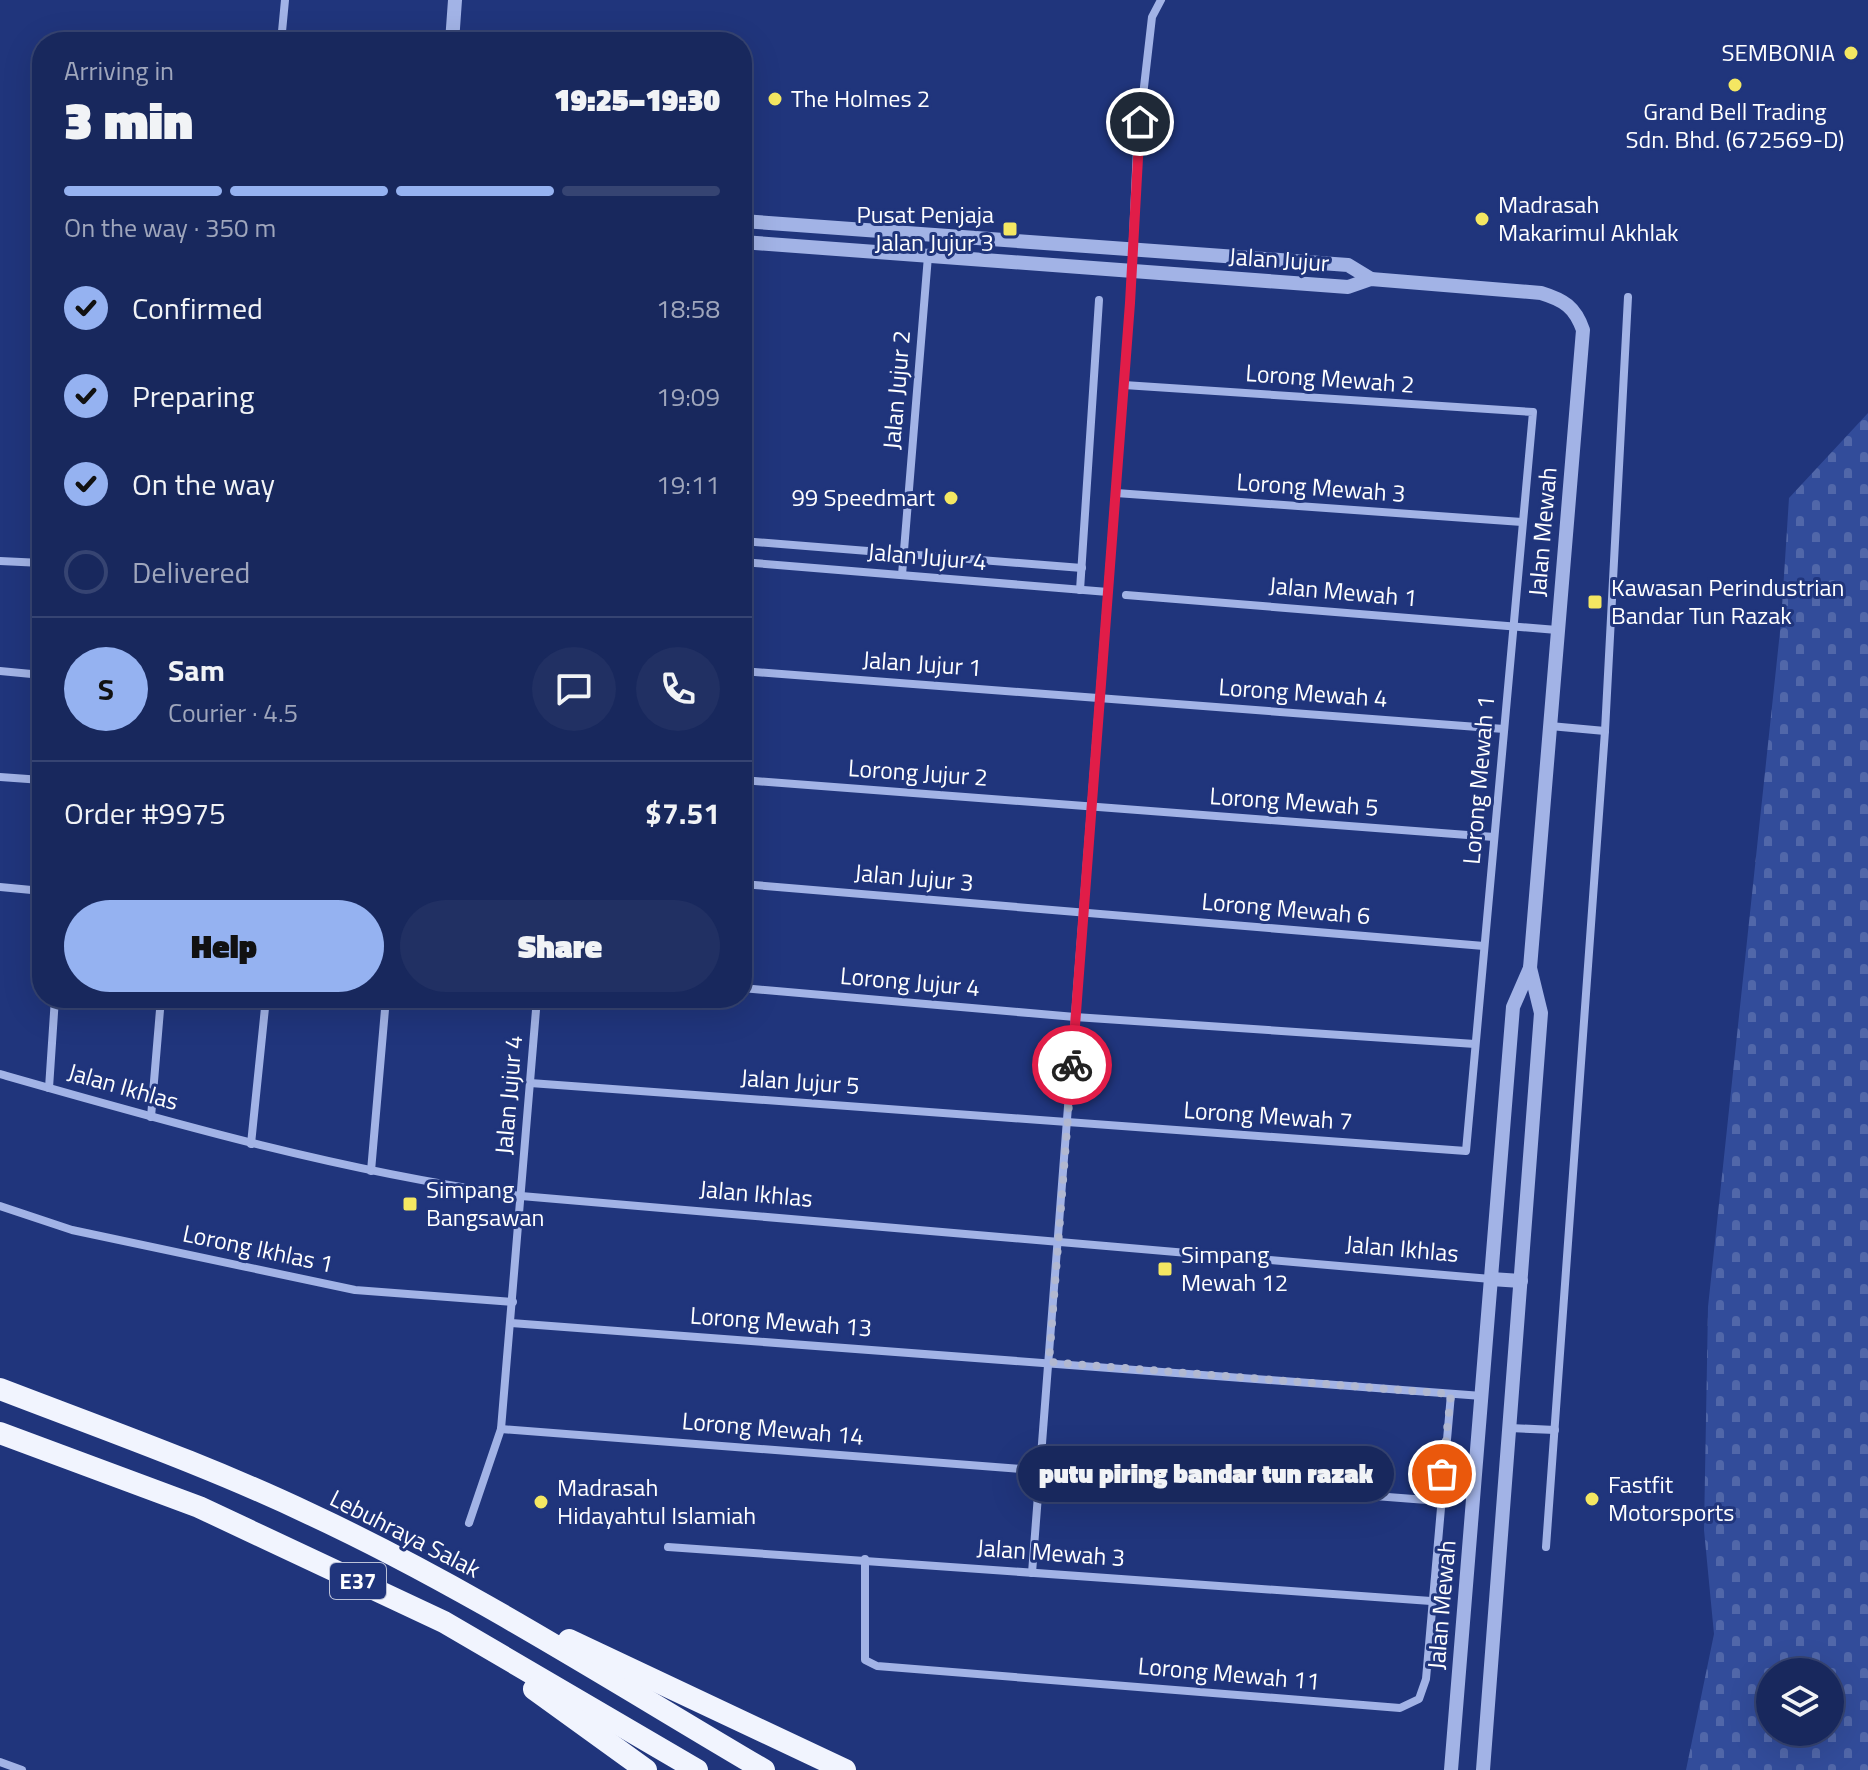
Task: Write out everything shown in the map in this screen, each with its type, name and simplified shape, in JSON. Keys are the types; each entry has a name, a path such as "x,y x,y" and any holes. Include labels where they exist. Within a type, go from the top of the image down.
{"highway":[{"name":"Lebuhraya Salak","path":"0,1389 214,1471 311,1514 449,1584 764,1770"},
{"name":"E37","path":"0,1433 199,1507 444,1622 697,1770"},
{"path":"449,1584 845,1770"},
{"path":"444,1622 646,1770"}],"street":[{"path":"282,32 285,0"},
{"path":"453,32 455,0"},
{"path":"1032,1573 1124,385 1137,148 1152,17 1161,0"},
{"name":"Jalan Jujur","path":"752,222 1348,265 1371,279"},
{"name":"Jalan Jujur","path":"752,243 1348,287 1371,279"},
{"name":"Jalan Jujur 2","path":"902,575 928,256"},
{"name":"Jalan Mewah","path":"1371,279 1541,293 1562,299 1577,312 1583,330 1530,968 1541,1013 1483,1770"},
{"path":"1546,1547 1605,731 1628,297"},
{"path":"1080,590 1099,300"},
{"name":"Lorong Mewah 2","path":"1124,385 1533,412"},
{"name":"Lorong Mewah 1","path":"1466,1151 1533,412"},
{"name":"Lorong Mewah 3","path":"1116,493 1522,522"},
{"path":"752,542 1082,568"},
{"path":"0,561 32,563"},
{"name":"Jalan Jujur 4","path":"752,563 1108,592"},
{"name":"Jalan Mewah 1","path":"1126,595 1557,630"},
{"path":"0,671 32,674"},
{"name":"Jalan Jujur 1","path":"752,672 1100,698"},
{"name":"Lorong Mewah 4","path":"1100,698 1504,729"},
{"path":"1549,726 1605,731"},
{"path":"0,777 32,779"},
{"name":"Lorong Jujur 2","path":"752,781 1091,807"},
{"name":"Lorong Mewah 5","path":"1091,807 1494,837"},
{"name":"Jalan Jujur 3","path":"752,885 1083,912"},
{"path":"0,887 32,890"},
{"name":"Lorong Mewah 6","path":"1083,912 1484,946"},
{"name":"Jalan Mewah","path":"1451,1770 1513,1007 1530,968"},
{"name":"Lorong Jujur 4","path":"752,989 1075,1017"},
{"path":"49,1088 54,1008"},
{"path":"151,1117 160,1008"},
{"path":"251,1144 265,1008"},
{"path":"371,1171 385,1008"},
{"name":"Jalan Jujur 4","path":"521,1196 536,1008"},
{"path":"1075,1017 1475,1044"},
{"name":"Jalan Ikhlas","path":"0,1074 251,1144 371,1171 521,1196 1521,1281"},
{"name":"Jalan Jujur 5","path":"530,1083 1067,1122"},
{"name":"Lorong Mewah 7","path":"1067,1122 1466,1151"},
{"path":"469,1523 501,1429 521,1196"},
{"name":"Lorong Ikhlas 1","path":"0,1206 72,1230 355,1290 513,1302"},
{"name":"Lorong Mewah 13","path":"511,1323 1482,1396"},
{"path":"1431,1601 1451,1394"},
{"path":"1510,1428 1555,1430"},
{"name":"Lorong Mewah 14","path":"501,1429 1040,1473 1440,1501"},
{"name":"Jalan Mewah 3","path":"668,1547 1431,1601"},
{"name":"Lorong Mewah 11","path":"865,1559 865,1660 877,1666 1400,1708 1419,1699 1426,1679 1431,1601"},
{"path":"0,1762 22,1770"}],"green space":[{"path":"1868,413 1868,1770 1686,1770 1714,1634 1704,1530 1708,1307 1781,622 1789,498"}],"way so far":[{"path":"1072,1065 1049,1362 1451,1394 1442,1474"}],"place":[{"name":"SEMBONIA","path":"1851,53"},
{"name":"Grand Bell Trading Sdn. Bhd. (672569-D)","path":"1735,85"},
{"name":"The Holmes 2","path":"775,99"},
{"name":"Madrasah Makarimul Akhlak","path":"1482,219"},
{"name":"Pusat Penjaja Jalan Jujur 3","path":"1010,229"},
{"name":"99 Speedmart","path":"951,498"},
{"name":"Kawasan Perindustrian Bandar Tun Razak","path":"1595,602"},
{"name":"Simpang Bangsawan","path":"410,1204"},
{"name":"Simpang Mewah 12","path":"1165,1269"},
{"name":"putu piring bandar tun razak","path":"1442,1474"},
{"name":"Fastfit Motorsports","path":"1592,1499"},
{"name":"Madrasah Hidayahtul Islamiah","path":"541,1502"}],"route":[{"path":"1072,1065 1130,303 1140,122"}]}
